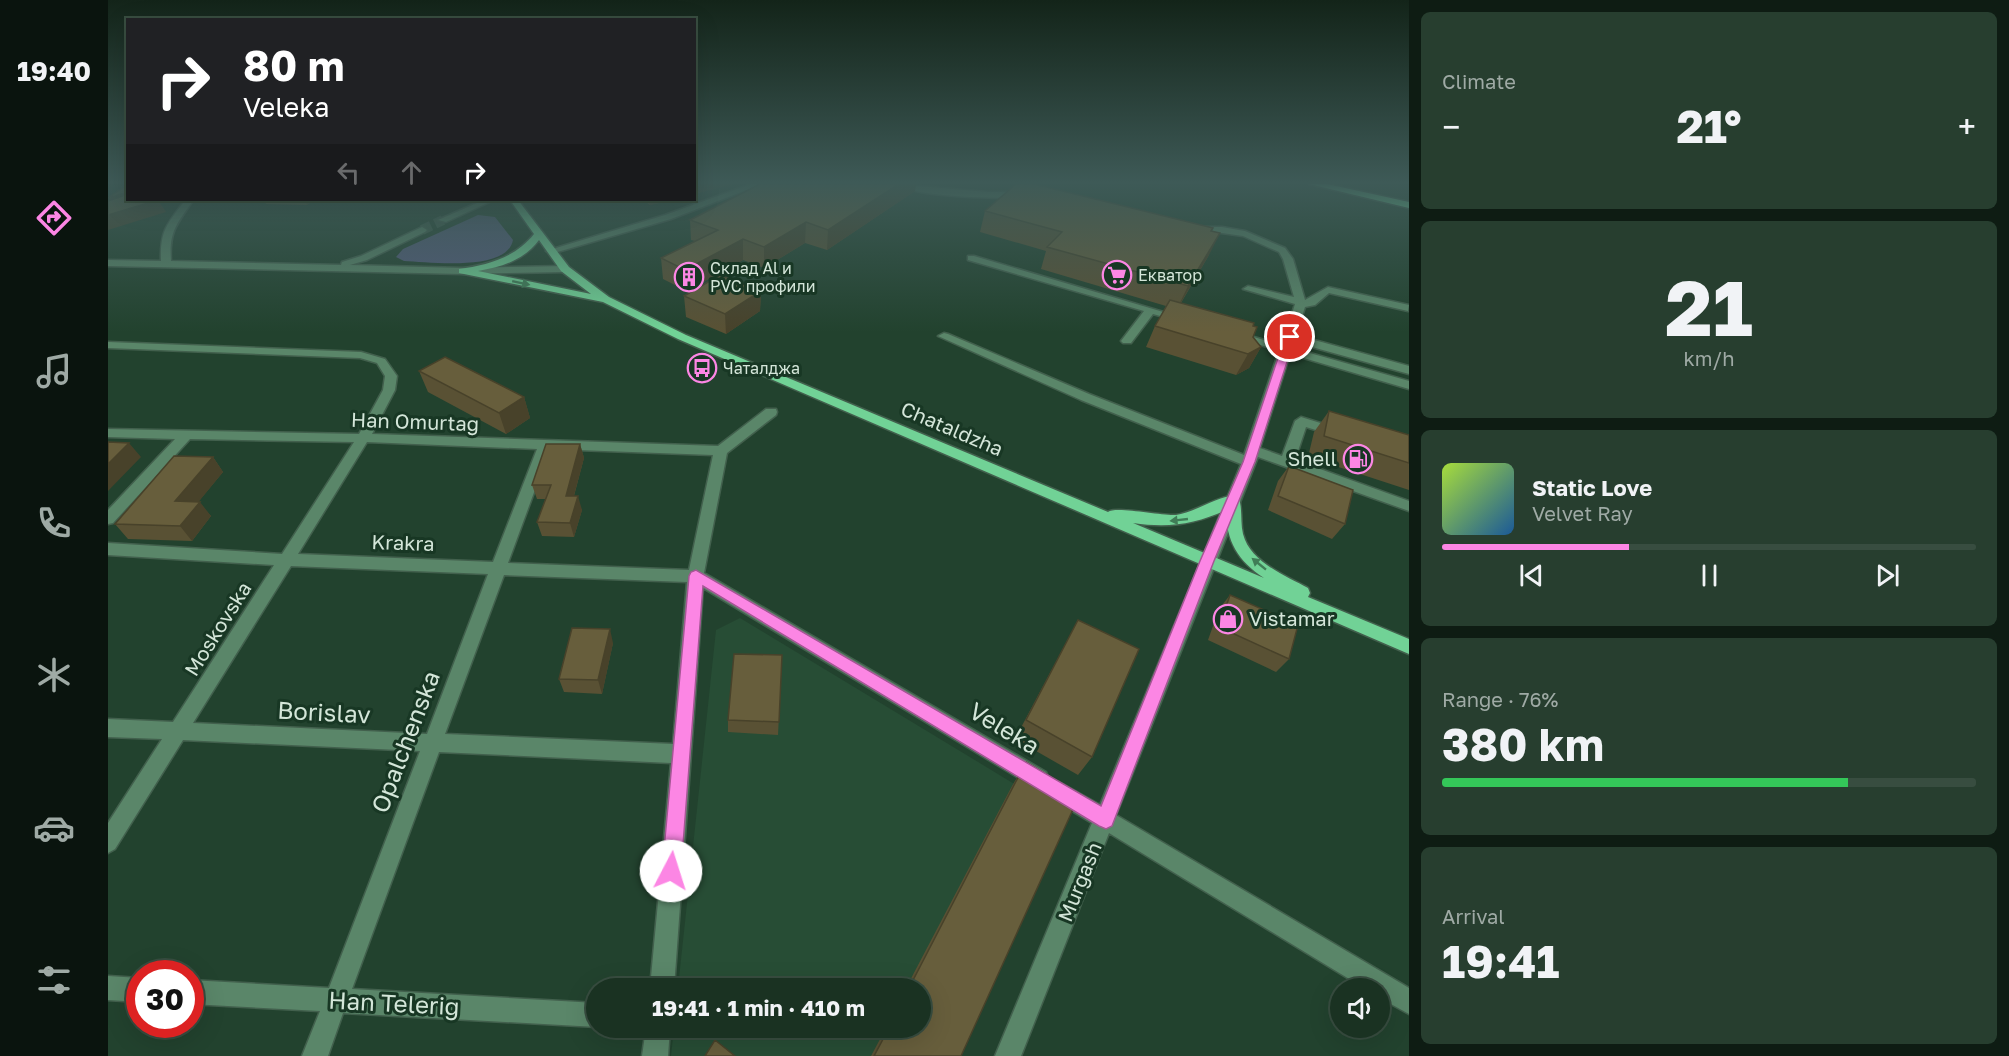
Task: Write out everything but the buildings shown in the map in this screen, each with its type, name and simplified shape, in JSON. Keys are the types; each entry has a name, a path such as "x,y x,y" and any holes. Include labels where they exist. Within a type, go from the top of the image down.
{"main road":[{"name":"Chataldzha","path":"538,234 565,269 605,299 682,337 1409,647"},
{"path":"463,270 498,264 518,256 529,248 538,234"},
{"path":"463,270 605,299"},
{"path":"1088,509 1147,519 1183,520 1233,500 1234,531 1245,553 1265,570 1343,619"}],"street":[{"path":"166,265 167,233"},
{"path":"329,269 364,258 415,233"},
{"path":"551,251 612,233"},
{"path":"1239,233 1282,250 1288,259 1301,303"},
{"path":"971,258 1190,321"},
{"path":"108,263 329,269 565,269"},
{"path":"1248,289 1301,303 1313,302 1322,291 1328,290 1408,308"},
{"name":"Murgash","path":"1008,1056 1106,819 1207,561 1251,456 1301,303"},
{"path":"1127,341 1150,310"},
{"path":"1222,330 1409,370"},
{"path":"944,336 1085,397 1251,456 1287,462 1409,506"},
{"path":"1288,343 1409,385"},
{"name":"Moskovska","path":"108,345 361,355 381,360 391,376 389,390 363,438 108,842"},
{"path":"663,978 696,576 721,452 771,412"},
{"path":"1287,462 1301,421 1355,438"},
{"name":"Han Omurtag","path":"108,433 363,438 544,447 721,452"},
{"path":"108,519 186,435"},
{"name":"Opalchenska","path":"315,1056 544,447"},
{"name":"Krakra","path":"108,549 286,560 696,576"},
{"name":"Veleka","path":"696,576 1409,1002"},
{"name":"Borislav","path":"108,728 681,754"},
{"path":"108,988 126,989"},
{"name":"Han Telerig","path":"204,994 586,1014"},
{"path":"655,1056 657,1038"}],"shaded area":[{"path":"438,233 508,233 513,240 508,250 497,257 466,263 404,261 396,257 403,249"},
{"path":"740,618 1069,817 960,1056 671,1056 673,1038 931,1038 931,978 679,978 716,630"}],"place":[{"name":"Екватор","path":"1117,275"},
{"name":"Склад Al и PVC профили","path":"689,277"},
{"name":"Чаталджа","path":"702,368"},
{"name":"Shell","path":"1358,459"},
{"name":"Vistamar","path":"1228,619"}],"route":[{"path":"671,871 696,576 1106,819 1207,561 1249,462 1290,337"}]}
